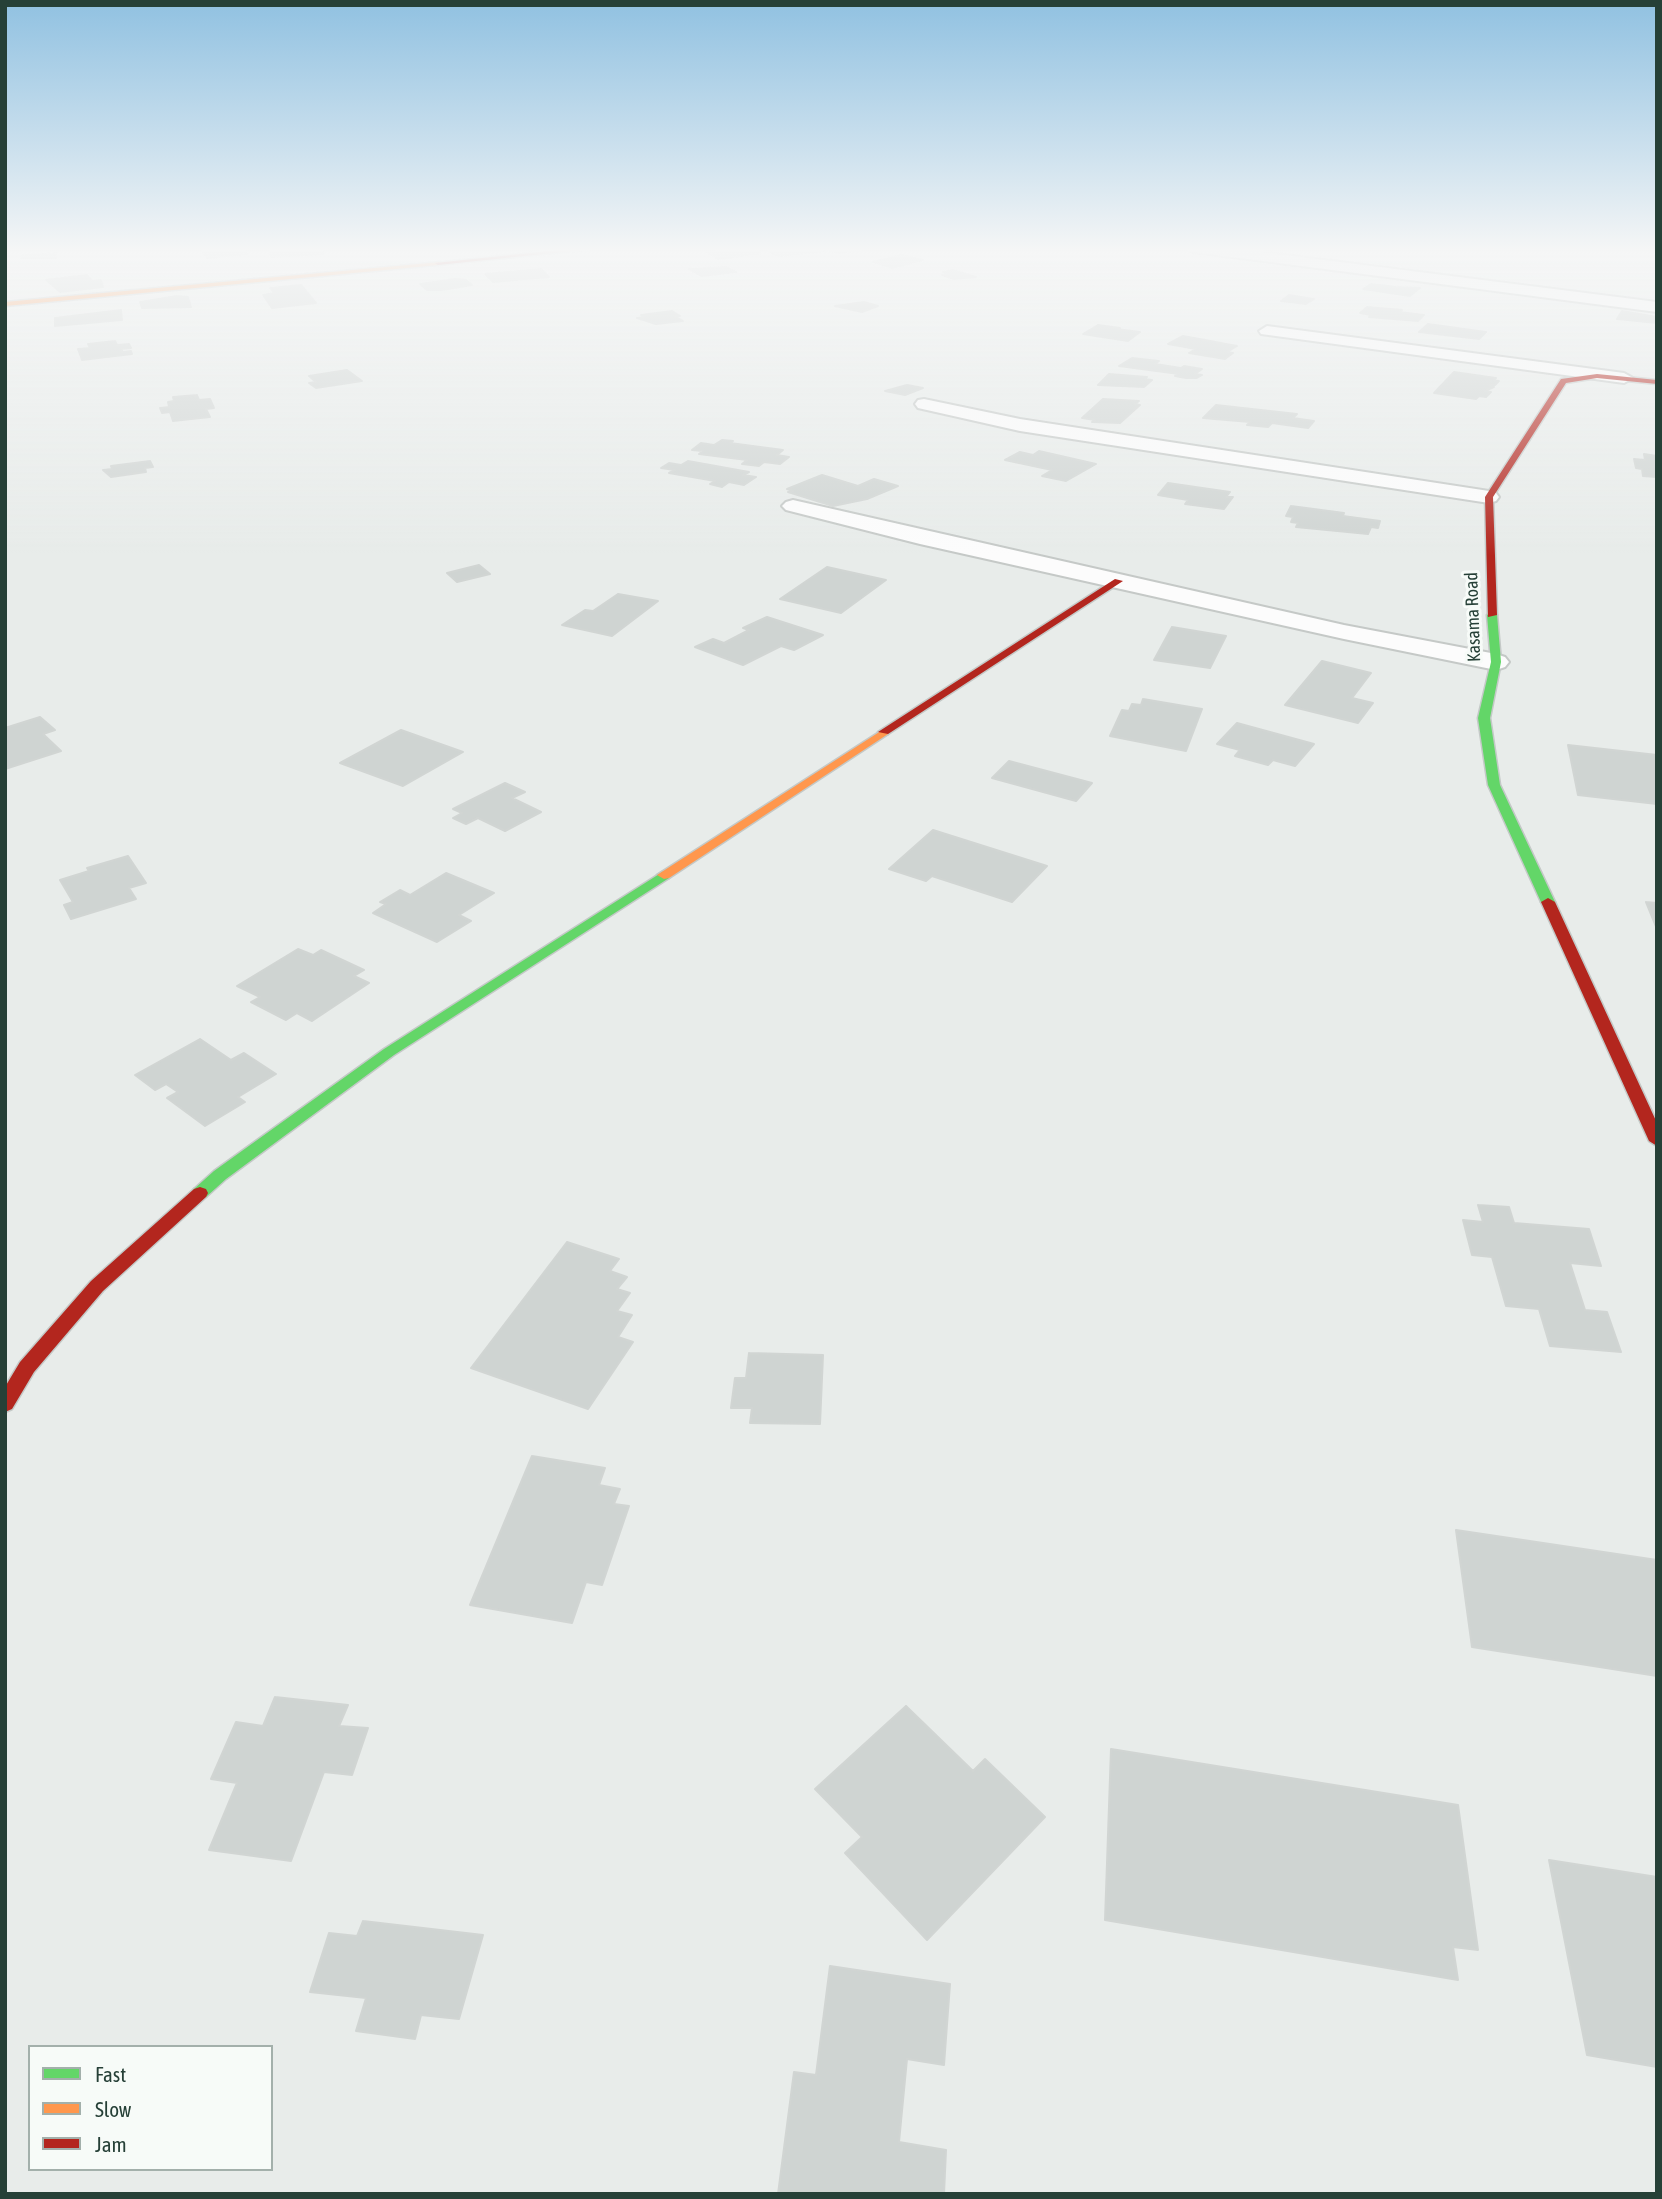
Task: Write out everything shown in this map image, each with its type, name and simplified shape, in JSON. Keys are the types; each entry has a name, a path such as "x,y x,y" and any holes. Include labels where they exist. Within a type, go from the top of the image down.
{"street":[{"path":"1416,351 1657,382"},
{"path":"924,404 1020,425 1489,497 1564,381 1577,377 1624,378"},
{"name":"Kasama Road","path":"1489,497 1496,662 1484,718 1494,785 1657,1141"},
{"path":"793,506 1344,632 1496,662"},
{"path":"5,1404 27,1367 97,1286 219,1175 389,1052 1118,581"}],"building":[{"path":"79,351 131,351 132,354 82,360"},
{"path":"1193,351 1229,351 1227,352 1233,353 1225,359 1189,353"},
{"path":"1132,358 1159,361 1155,364 1202,369 1195,374 1202,375 1186,378 1175,376 1179,374 1119,366"},
{"path":"347,370 362,381 316,388 309,383 316,382 309,376"},
{"path":"1454,372 1496,378 1494,380 1499,381 1495,385 1489,385 1494,387 1485,391 1491,392 1486,397 1479,396 1476,399 1434,393"},
{"path":"1109,374 1147,377 1145,379 1152,380 1144,387 1098,385"},
{"path":"907,385 923,388 905,395 885,391"},
{"path":"197,395 199,400 210,399 214,408 206,409 210,417 173,421 170,412 162,413 160,408 169,407 168,402 174,401 173,397"},
{"path":"1103,399 1139,401 1135,404 1140,405 1120,423 1092,422 1095,420 1082,418"},
{"path":"1216,405 1297,414 1293,418 1314,421 1308,428 1272,423 1268,427 1247,425 1250,422 1203,418"},
{"path":"722,440 783,450 777,455 789,457 780,464 764,462 759,466 742,464 747,460 699,454 703,451 692,450 701,443 714,445"},
{"path":"1039,451 1096,464 1066,481 1042,476 1052,470 1005,460 1020,452 1033,455"},
{"path":"1644,454 1657,456 1657,477 1643,476 1642,469 1636,468 1634,459 1645,460"},
{"path":"150,461 153,467 145,468 146,472 111,477 103,470 112,469 111,466"},
{"path":"688,461 749,472 743,475 756,477 744,485 729,482 722,487 710,484 715,481 669,473 675,470 661,468 669,463 681,465"},
{"path":"822,475 858,486 874,479 898,486 867,499 833,506 788,492 793,491 787,489"},
{"path":"1168,483 1230,492 1226,497 1233,497 1224,509 1185,504 1188,500 1158,495"},
{"path":"1291,506 1380,521 1378,528 1371,527 1368,534 1296,527 1298,523 1291,522 1293,517 1286,516"},
{"path":"479,565 490,574 457,582 447,573"},
{"path":"827,567 886,580 841,613 780,599"},
{"path":"618,594 658,601 612,636 562,625 585,610 593,611"},
{"path":"767,617 823,635 794,650 781,646 743,665 695,647 713,639 724,643 749,630 743,628"},
{"path":"1172,627 1226,636 1210,668 1154,660"},
{"path":"1322,661 1371,673 1352,698 1373,703 1358,723 1285,705"},
{"path":"1143,699 1202,709 1186,751 1110,736 1122,710 1129,711 1132,704 1141,705"},
{"path":"40,717 55,730 43,734 61,751 5,769 5,728"},
{"path":"1237,723 1314,744 1295,766 1273,760 1268,765 1235,756 1240,750 1217,744"},
{"path":"401,730 463,752 403,786 340,763"},
{"path":"1568,745 1657,755 1657,804 1578,795"},
{"path":"1009,761 1092,783 1076,801 992,778"},
{"path":"505,783 525,792 512,798 541,812 505,831 478,818 466,824 453,818 462,813 453,809"},
{"path":"933,830 1047,866 1012,902 932,876 926,881 889,869"},
{"path":"128,856 146,883 129,888 136,899 71,919 64,905 73,902 60,880 89,871 87,868"},
{"path":"446,873 494,893 459,915 471,921 437,942 373,913 386,904 380,902 400,890 410,895"},
{"path":"1646,902 1657,903 1657,929"},
{"path":"298,949 313,955 321,950 364,970 354,976 369,983 312,1021 297,1013 286,1020 251,1002 260,997 237,986"},
{"path":"200,1039 231,1060 244,1053 276,1074 238,1097 245,1102 205,1126 167,1098 178,1092 166,1084 155,1090 135,1075"},
{"path":"1478,1205 1509,1207 1514,1223 1589,1229 1601,1266 1570,1263 1585,1310 1607,1312 1621,1352 1550,1346 1539,1309 1506,1306 1492,1257 1472,1255 1463,1220 1483,1222"},
{"path":"567,1242 619,1259 610,1271 627,1277 617,1289 630,1293 617,1311 632,1315 618,1337 633,1342 588,1409 471,1368"},
{"path":"749,1353 823,1355 820,1424 750,1423 752,1408 731,1408 735,1378 746,1378"},
{"path":"532,1456 605,1468 599,1485 620,1489 614,1504 629,1506 602,1585 586,1582 572,1623 470,1605"},
{"path":"1456,1530 1657,1560 1657,1676 1472,1647"},
{"path":"275,1697 348,1705 339,1726 368,1728 352,1775 324,1772 291,1861 209,1850 237,1783 211,1779 236,1722 263,1726"},
{"path":"906,1706 973,1771 985,1759 1045,1817 927,1940 845,1853 862,1837 815,1789"},
{"path":"1111,1749 1458,1805 1478,1950 1453,1947 1458,1980 1105,1920"},
{"path":"1549,1860 1657,1877 1657,2067 1587,2055"},
{"path":"363,1921 483,1935 459,2019 421,2015 415,2039 356,2031 366,1998 310,1992 329,1933 357,1936"},
{"path":"830,1966 950,1984 944,2065 907,2059 899,2142 946,2150 944,2194 778,2194 794,2072 816,2075"}],"traffic: fast":[{"path":"1492,615 1496,662 1484,718 1494,785 1548,902"},
{"path":"200,1193 220,1175 389,1052 664,875"}],"traffic: slow":[{"path":"664,875 884,732"}],"traffic: jam":[{"path":"1492,615 1489,497 1564,381 1597,376 1657,382"},
{"path":"884,732 1118,581"},
{"path":"1548,902 1657,1141"},
{"path":"5,1404 27,1367 97,1286 200,1193"}]}
